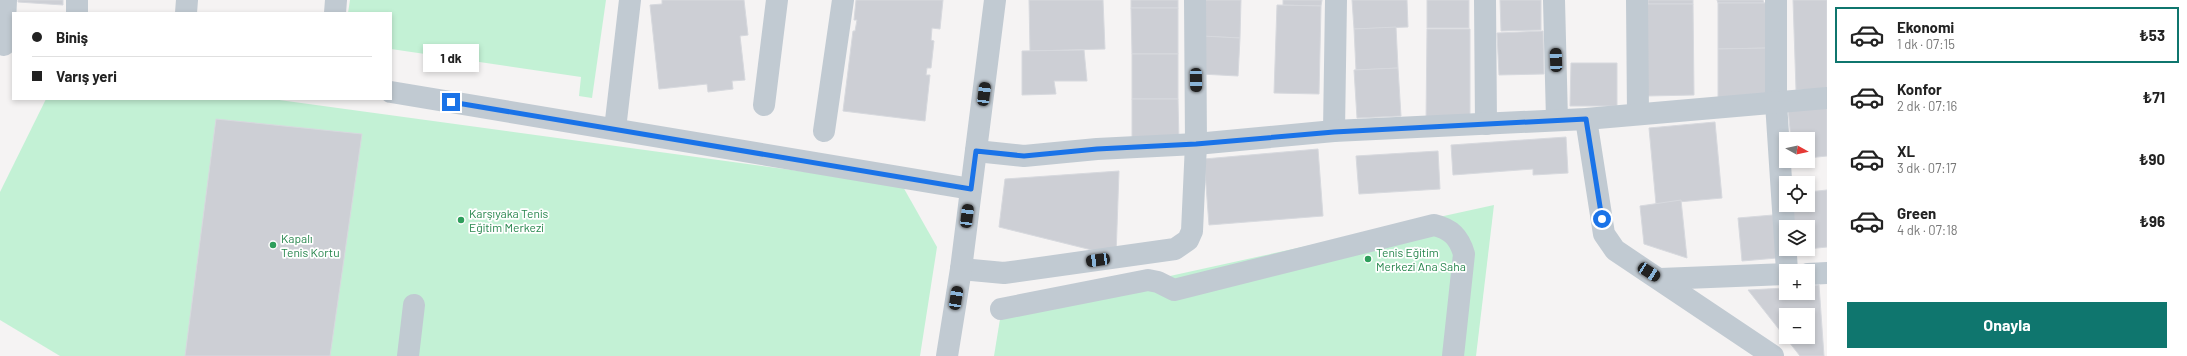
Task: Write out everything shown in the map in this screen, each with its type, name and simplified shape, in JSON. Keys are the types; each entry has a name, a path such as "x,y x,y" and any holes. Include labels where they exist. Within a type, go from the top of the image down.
{"street":[{"path":"6,0 6,45"},
{"path":"77,0 77,12"},
{"path":"186,12 188,0"},
{"path":"335,12 336,0"},
{"path":"615,130 630,0"},
{"path":"764,105 777,0"},
{"path":"824,131 843,0"},
{"path":"947,356 961,269 995,0"},
{"path":"961,269 1004,273 1175,249 1182,246 1188,240 1192,231 1196,144 1195,0"},
{"path":"1334,132 1336,0"},
{"path":"1485,0 1486,124"},
{"path":"1554,0 1558,120"},
{"path":"1637,0 1638,114"},
{"path":"1776,0 1776,103 1787,264"},
{"path":"392,92 971,189"},
{"path":"976,151 1024,156 1097,149 1196,144 1334,132 1586,119 1827,98"},
{"path":"1586,119 1604,234 1615,250 1773,356"},
{"path":"1001,308 1148,280 1158,282 1174,290 1434,225 1451,231 1462,245 1464,254 1453,356"},
{"path":"1815,274 1827,273"},
{"path":"1660,280 1779,274"},
{"path":"408,356 414,305"}],"green space":[{"path":"350,0 606,0 592,98 579,96 581,77 392,49 392,12 348,12"},
{"name":"Karşıyaka Tenis Eğitim Merkezi","path":"46,100 279,100 902,185 937,247 920,356 60,356 0,320 0,192"},
{"name":"Tenis Eğitim Merkezi Ana Saha","path":"1494,205 1476,356 994,356 1001,313"}],"building":[{"path":"18,0 63,0 63,5 18,2"},
{"path":"662,0 744,0 748,35 740,36 745,80 732,81 733,89 708,92 707,84 659,89 650,5 662,4"},
{"path":"856,0 943,0 940,29 932,28 931,40 934,41 931,68 927,68 926,75 930,75 925,121 843,111 853,31 855,31 857,20 854,20"},
{"path":"1029,0 1103,0 1105,49 1030,51"},
{"path":"1131,0 1178,0 1178,8 1131,8"},
{"path":"1200,0 1241,0 1240,38 1199,36"},
{"path":"1283,0 1322,0 1321,6 1283,5"},
{"path":"1352,0 1407,0 1408,27 1354,29"},
{"path":"1427,0 1469,0 1469,28 1427,28"},
{"path":"1500,0 1541,0 1541,30 1501,31"},
{"path":"1648,0 1693,0 1693,4 1648,4"},
{"path":"1717,0 1763,0 1764,3 1718,3"},
{"path":"1793,0 1827,0 1827,89 1796,90"},
{"path":"1718,3 1767,3 1767,48 1718,49"},
{"path":"1647,4 1693,4 1694,95 1647,96"},
{"path":"1277,5 1321,6 1319,94 1274,93"},
{"path":"1131,8 1178,8 1178,54 1132,54"},
{"path":"1396,27 1398,68 1356,70 1354,29"},
{"path":"1427,29 1470,29 1470,124 1426,124"},
{"path":"1543,31 1544,74 1499,75 1497,33"},
{"path":"1202,36 1240,38 1238,76 1201,74"},
{"path":"1767,48 1767,99 1718,99 1718,49"},
{"path":"1084,50 1087,81 1054,81 1056,94 1022,95 1022,51"},
{"path":"1132,54 1178,54 1178,99 1132,99"},
{"path":"1571,63 1617,63 1617,106 1570,106"},
{"path":"1398,68 1401,116 1357,118 1354,70"},
{"path":"1132,99 1178,99 1179,143 1132,143"},
{"path":"1827,105 1827,156 1815,157 1815,132 1790,132 1788,109"},
{"name":"Kapalı Tenis Kortu","path":"216,119 362,134 330,356 185,356"},
{"path":"1715,122 1722,198 1656,204 1649,128"},
{"path":"1566,137 1568,173 1533,175 1533,169 1453,175 1451,145"},
{"path":"1318,149 1323,216 1209,225 1204,159"},
{"path":"1438,151 1440,189 1359,194 1356,156"},
{"path":"1119,171 1116,256 999,227 1005,179"},
{"path":"1827,190 1827,247 1815,248 1815,220 1791,220 1791,212 1815,212 1815,191"},
{"path":"1681,200 1687,258 1644,244 1640,206"},
{"path":"1773,215 1777,258 1742,261 1738,218"},
{"path":"1815,285 1819,285 1824,356 1800,356 1791,344 1815,344 1815,308 1779,308 1779,329 1748,290 1779,288 1779,300 1815,300"}],"place":[{"name":"Karşıyaka Tenis Eğitim Merkezi","path":"461,220"},
{"name":"Kapalı Tenis Kortu","path":"273,245"},
{"name":"Tenis Eğitim Merkezi Ana Saha","path":"1368,259"}],"route":[{"path":"451,102 971,189 976,151 1024,156 1097,149 1196,144 1334,132 1586,119 1602,219"}]}
